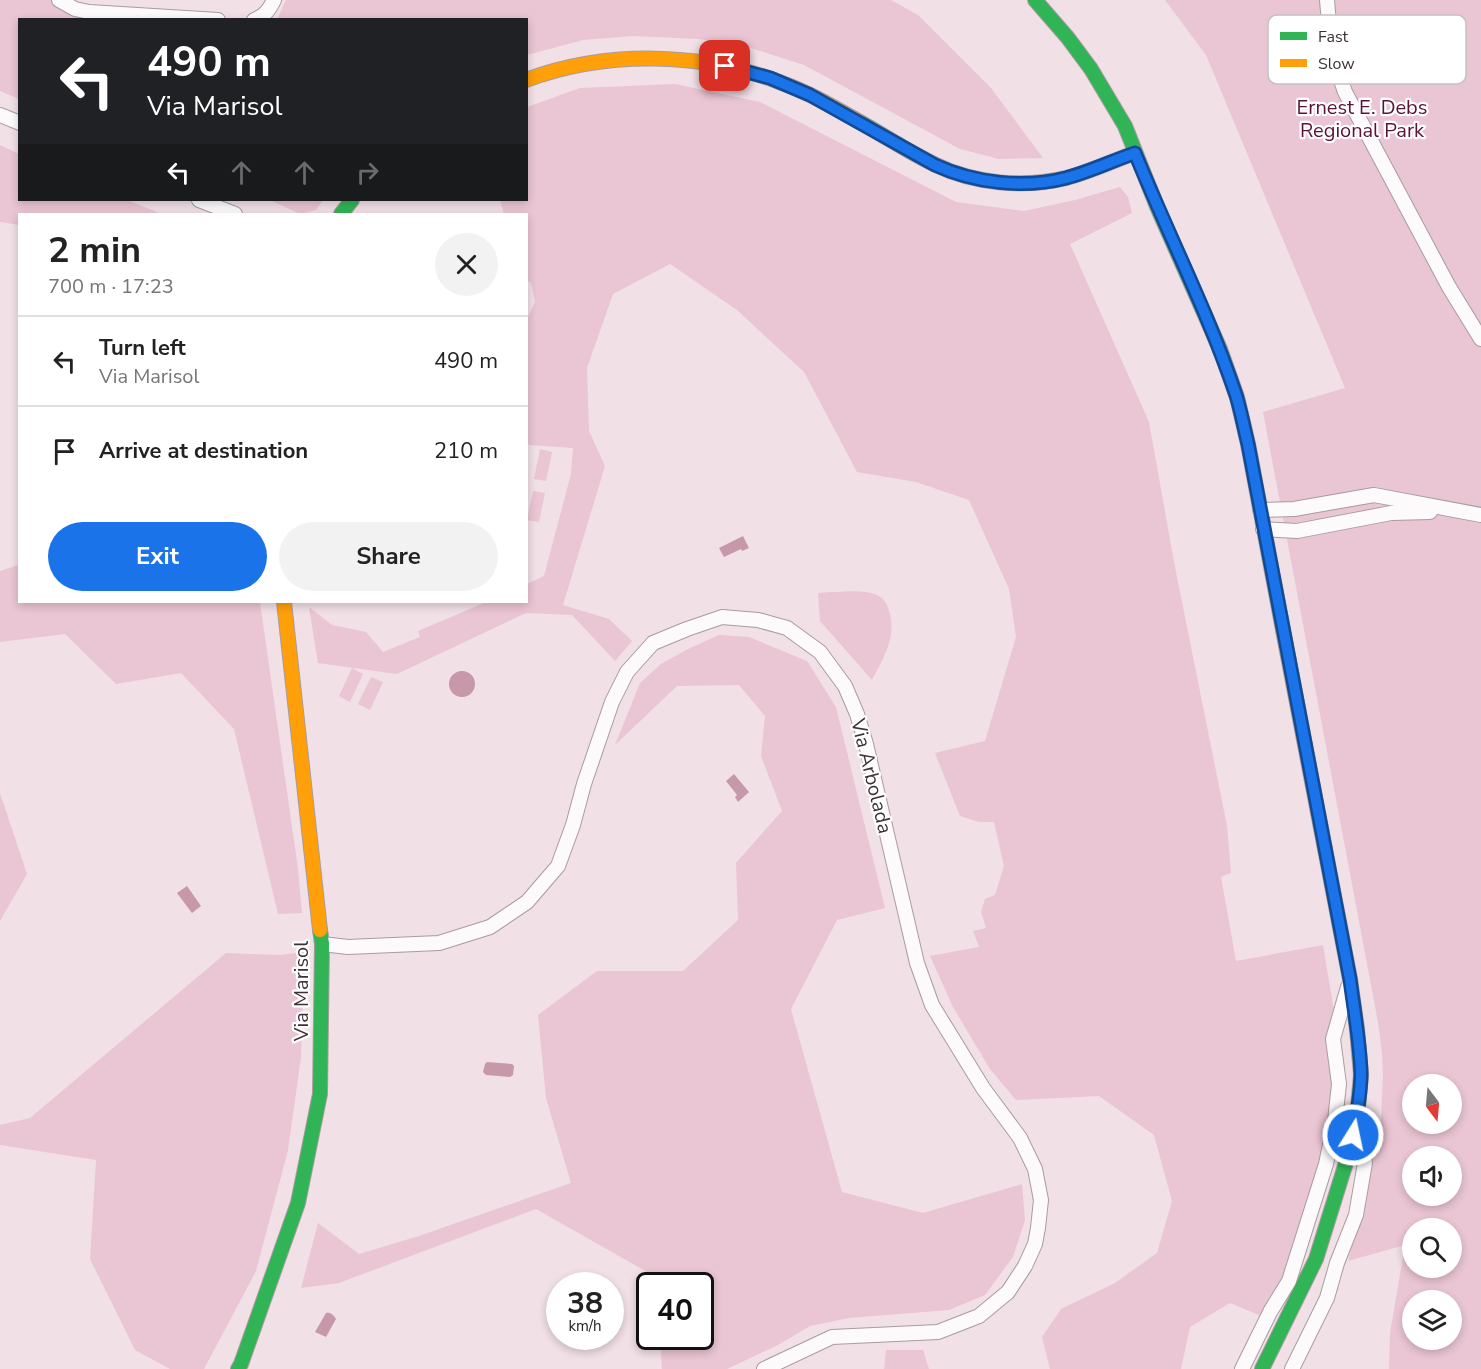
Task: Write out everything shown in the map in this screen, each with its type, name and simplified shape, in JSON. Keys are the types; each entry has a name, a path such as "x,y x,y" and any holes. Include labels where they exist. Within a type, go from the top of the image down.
{"street":[{"path":"59,0 75,9 89,12 186,18"},
{"path":"258,18 268,11 274,0"},
{"path":"1035,0 1091,69 1125,126 1158,209 1220,350 1237,397 1248,444 1350,979 1361,1075 1357,1116 1349,1153 1316,1259 1302,1292 1262,1369"},
{"path":"1327,0 1328,15"},
{"path":"528,79 557,69 609,61 664,59 710,63 770,78 810,95 935,165 985,180 1044,182 1067,177 1135,153"},
{"path":"1342,84 1449,286 1481,339"},
{"path":"0,115 18,122"},
{"path":"202,201 232,213"},
{"path":"342,213 351,201"},
{"path":"1260,510 1294,509 1374,495 1481,518"},
{"path":"1374,495 1378,516"},
{"path":"1263,529 1297,531 1391,513 1431,512 1481,518"},
{"name":"Via Marisol","path":"243,1367 298,1203 320,1094 322,944 284,603"},
{"name":"Via Arbolada","path":"322,944 348,948 439,943 490,927 527,903 558,866 612,702 627,672 653,643 722,617 758,620 787,628 820,652 845,686 857,714 917,963 932,1005 982,1089 1020,1138 1035,1169 1041,1200 1035,1244 1025,1266 1008,1292 979,1316 938,1332 831,1337 764,1369"},
{"path":"1242,1369 1270,1312 1289,1281 1326,1164 1340,1084 1333,1039 1350,979"},
{"path":"1292,1369 1328,1298 1337,1263 1356,1215 1365,1163 1357,1116"}],"green space":[{"path":"0,0 53,0 67,12 92,18 18,18 18,99 0,91"},
{"path":"286,0 891,0 918,15 991,88 1043,158 999,159 960,149 804,65 751,48 699,39 633,36 583,40 528,55 528,18 278,17"},
{"name":"Ernest E. Debs Regional Park","path":"1165,0 1481,0 1481,1369 1389,1369 1390,1333 1402,1263 1402,1278 1462,1278 1462,1218 1402,1218 1402,1246 1348,1261 1370,1175 1381,1119 1382,1053 1263,412 1345,388 1206,55"},
{"path":"675,84 760,102 956,202 1024,211 1120,187 1128,197 1132,213 1070,244 1149,422 1174,562 1227,826 1231,873 1221,877 1236,961 1323,945 1334,1011 1328,1036 1332,1068 1332,1103 1318,1168 1283,1281 1264,1317 1230,1303 1190,1327 1181,1369 1050,1369 1042,1337 1061,1309 1115,1283 1157,1253 1172,1201 1154,1135 1099,1096 1016,1100 990,1069 953,1007 930,956 979,947 973,931 986,928 981,912 985,899 995,895 1004,866 994,822 979,822 960,816 935,753 985,741 1016,637 1009,589 969,500 916,482 857,472 804,372 737,310 670,264 613,294 587,368 589,431 605,466 563,605 609,619 632,641 615,661 572,615 526,613 397,674 318,663 309,607 332,625 366,632 383,652 420,637 418,631 484,603 528,603 528,584 544,576 571,474 573,448 529,445 528,442 528,317 535,302 531,283 528,281 528,213 504,213 500,201 528,201 528,107 580,88"},
{"path":"0,145 18,154 18,201 130,201 160,213 18,213 18,225 0,222"},
{"path":"272,201 322,201 316,210 298,213"},
{"path":"540,449 552,452 546,481 534,479"},
{"path":"533,491 545,493 539,522 528,520"},
{"path":"18,565 18,603 260,603 298,869 302,913 278,914 234,729 181,673 116,684 65,634 0,642 0,571"},
{"path":"818,593 872,593 882,599 887,606 891,623 890,640 872,680 820,621"},
{"path":"719,635 749,637 807,661 836,707 885,908 837,920 791,1009 842,1192 923,1213 1022,1184 1025,1220 1013,1257 985,1295 949,1310 849,1318 810,1326 778,1345 727,1369 662,1369 661,1350 714,1350 714,1272 647,1272 536,1209 339,1283 301,1288 318,1223 359,1254 419,1236 571,1183 546,1098 538,1015 597,971 683,971 738,920 736,863 782,811 761,756 765,716 739,685 677,686 615,745 640,683 661,664"},
{"path":"352,668 363,674 350,702 339,696"},
{"path":"371,677 383,682 370,710 358,704"},
{"path":"0,793 27,874 0,921"},
{"path":"304,952 301,1057 288,1150 256,1271 204,1369 170,1369 135,1350 90,1259 96,1160 0,1145 0,1125 30,1118 226,953 279,955"},
{"path":"886,1350 923,1350 929,1369 884,1369"}],"shaded area":[{"path":"743,536 749,548 724,557 719,548"},
{"path":"462,671 471,675 475,684 471,693 462,697 453,693 449,684 453,675"},
{"path":"734,774 749,792 738,802 735,797 737,795 726,781"},
{"path":"187,886 201,906 192,913 177,893"},
{"path":"487,1062 512,1064 514,1066 513,1075 510,1077 486,1075 483,1072"},
{"path":"326,1313 332,1314 336,1319 326,1337 315,1332"}],"traffic: fast":[{"path":"1035,0 1091,69 1125,126 1158,209 1220,349 1237,397 1248,444 1283,630"},
{"path":"860,122 936,165 967,176 1000,182 1033,183 1066,178 1135,153"},
{"path":"342,213 351,201"},
{"path":"1262,1369 1316,1259 1349,1153 1357,1116 1361,1075 1357,1029 1350,979 1325,849"},
{"path":"238,1369 298,1203 320,1094 322,944 320,930"}],"traffic: slow":[{"path":"528,79 589,63 622,60 654,59 720,65 782,83 860,122"},
{"path":"284,603 320,930"},
{"path":"1283,630 1325,849"}],"route":[{"path":"725,66 770,78 810,95 935,165 985,180 1044,182 1067,177 1135,153 1220,350 1237,397 1248,444 1350,979 1361,1075 1353,1135"}]}
